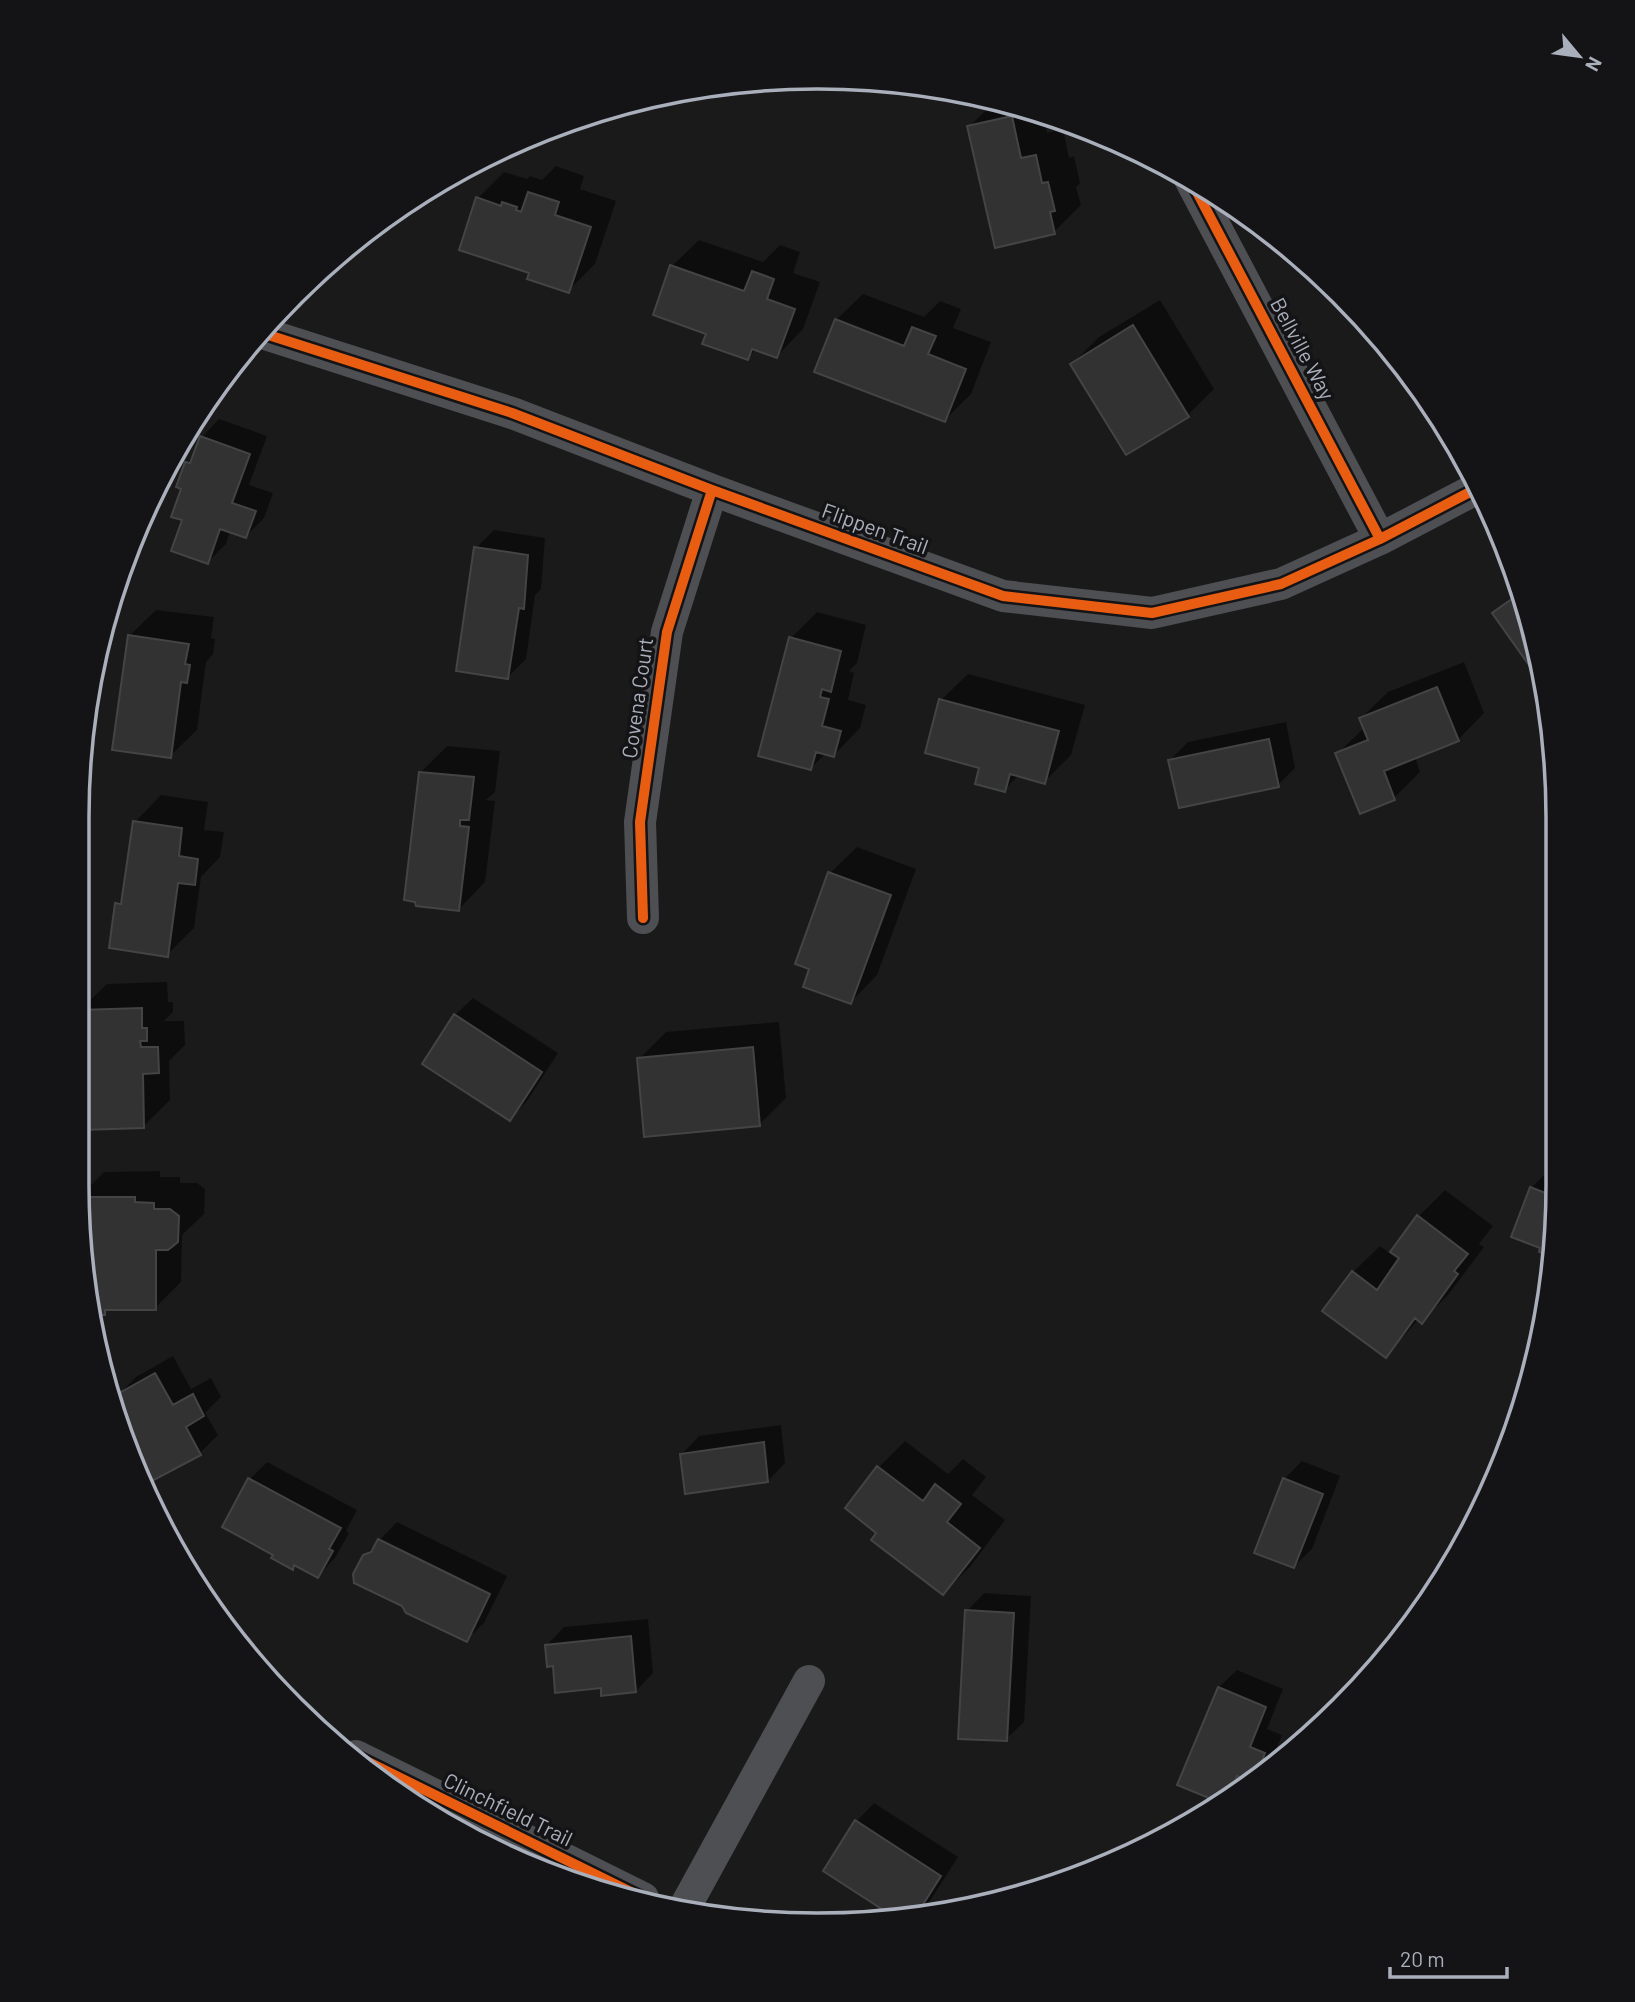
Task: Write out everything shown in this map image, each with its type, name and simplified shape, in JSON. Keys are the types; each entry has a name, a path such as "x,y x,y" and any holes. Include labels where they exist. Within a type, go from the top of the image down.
{"street":[{"name":"Bellville Way","path":"1200,198 1380,539"},
{"name":"Flippen Trail","path":"272,335 512,412 712,490 1003,596 1152,613 1281,584 1380,539 1470,492"},
{"name":"Covena Court","path":"643,918 640,822 667,632 712,490"},
{"path":"688,1901 809,1681"},
{"name":"Clinchfield Trail","path":"387,1771 613,1883"}],"building":[{"path":"1012,116 1021,158 1036,155 1042,183 1048,182 1055,211 1050,212 1055,234 995,248 967,126"},
{"path":"528,192 559,202 555,215 591,227 569,293 527,279 529,273 459,250 476,197 501,206 502,202 517,207 516,210 521,212"},
{"path":"670,265 744,291 752,271 774,279 767,299 795,309 777,358 752,349 748,360 702,344 706,334 653,315"},
{"path":"835,319 904,346 912,327 936,336 928,354 966,369 945,422 814,372"},
{"path":"1133,325 1189,417 1126,455 1070,364"},
{"path":"200,436 250,454 232,503 256,511 246,538 220,529 208,564 171,551 182,520 171,517 181,489 176,487 185,462 190,463"},
{"path":"474,547 528,555 524,609 519,608 508,679 456,671"},
{"path":"1512,599 1530,667 1492,613"},
{"path":"128,635 189,644 185,664 190,665 187,683 181,682 171,758 112,750"},
{"path":"789,637 841,651 831,692 822,689 820,697 829,699 822,726 841,731 834,757 816,752 811,770 758,756"},
{"path":"1437,687 1459,741 1384,771 1395,800 1360,814 1335,753 1368,740 1359,718"},
{"path":"939,699 1059,731 1045,784 1010,774 1005,792 975,784 979,768 925,753"},
{"path":"1269,739 1279,787 1179,808 1168,760"},
{"path":"419,772 474,777 469,820 460,820 460,826 469,827 459,911 416,906 415,902 404,900"},
{"path":"133,821 182,828 179,856 198,859 195,885 178,883 168,957 109,948 115,903 121,904"},
{"path":"828,872 891,895 851,1004 803,987 809,969 795,964"},
{"path":"142,1008 142,1028 147,1028 147,1041 140,1041 141,1047 158,1047 159,1073 143,1074 144,1128 89,1130 89,1010"},
{"path":"454,1014 542,1072 510,1121 422,1064"},
{"path":"753,1047 760,1126 644,1137 637,1058"},
{"path":"1530,1187 1546,1193 1542,1253 1539,1252 1540,1248 1511,1237"},
{"path":"90,1197 135,1197 135,1202 154,1203 154,1209 170,1209 179,1216 178,1242 168,1250 156,1250 156,1310 105,1310 105,1315 101,1315 95,1280"},
{"path":"1417,1215 1468,1254 1454,1271 1458,1274 1422,1324 1415,1318 1386,1358 1322,1311 1352,1271 1377,1290 1399,1258 1390,1252"},
{"path":"155,1373 173,1405 193,1394 204,1416 186,1427 201,1455 153,1481 120,1393"},
{"path":"764,1442 768,1482 685,1494 680,1454"},
{"path":"877,1466 923,1501 935,1484 961,1504 947,1522 980,1548 943,1595 871,1540 876,1533 845,1508"},
{"path":"248,1478 341,1528 329,1549 333,1551 318,1578 294,1565 293,1570 271,1558 273,1555 222,1527"},
{"path":"1283,1478 1323,1494 1294,1568 1254,1553"},
{"path":"378,1539 490,1594 467,1642 406,1613 402,1606 354,1583 353,1574 363,1555 371,1552"},
{"path":"965,1610 1014,1613 1007,1741 958,1739"},
{"path":"631,1636 636,1692 601,1696 601,1688 555,1693 553,1666 547,1667 545,1645"},
{"path":"1218,1687 1266,1707 1250,1747 1265,1753 1262,1761 1240,1777 1237,1776 1236,1780 1209,1798 1177,1785"},
{"path":"855,1820 941,1876 922,1905 883,1910 823,1871"}],"cycle path":[{"path":"1200,198 1380,539"},
{"path":"271,336 512,413 712,490 1003,596 1152,613 1281,584 1380,539 1470,492"},
{"path":"643,918 640,822 667,632 712,490"},
{"path":"387,1771 613,1883"}]}
